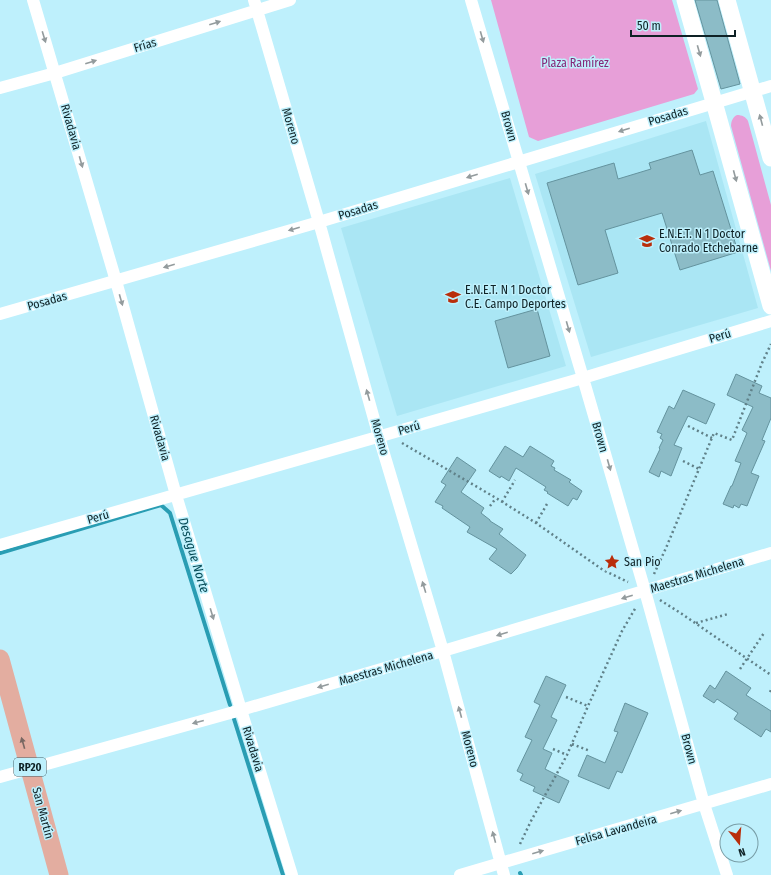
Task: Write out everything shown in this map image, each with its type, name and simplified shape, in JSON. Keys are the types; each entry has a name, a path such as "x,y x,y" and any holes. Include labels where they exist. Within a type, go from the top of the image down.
{"main road":[{"name":"San Martín","path":"0,659 59,875"}],"street":[{"name":"Rivadavia","path":"33,0 116,281 176,495 292,875"},
{"name":"Frías","path":"0,88 55,73 256,5 290,0"},
{"name":"Brown","path":"471,0 645,591 704,804 727,875"},
{"path":"684,0 771,306"},
{"path":"727,0 771,158"},
{"name":"Moreno","path":"256,5 319,222 384,436 443,651 506,862 504,875"},
{"name":"Posadas","path":"0,314 319,222 771,86"},
{"name":"Perú","path":"0,545 384,436 771,321"},
{"name":"Maestras Michelena","path":"0,777 241,710 771,553"},
{"name":"Felisa Lavandeira","path":"460,875 771,784"}],"path":[{"path":"506,862 531,821 567,755 622,630 645,591 666,548 714,433 732,440 771,344"},
{"path":"688,426 712,438"},
{"path":"384,436 496,498 536,523 603,570 645,591 682,614 771,675"},
{"path":"683,461 699,469"},
{"path":"502,502 515,480"},
{"path":"490,506 496,498"},
{"path":"536,523 547,504"},
{"path":"696,624 728,614"},
{"path":"740,669 764,633"},
{"path":"566,697 588,706"},
{"path":"572,744 590,750"},
{"path":"553,748 567,755"}],"shaded area":[{"name":"E.N.E.T. N 1 Doctor Conrado Etchebarne","path":"706,121 758,308 591,357 535,174"},
{"name":"E.N.E.T. N 1 Doctor C.E. Campo Deportes","path":"510,178 566,366 397,416 341,228"}],"green space":[{"name":"Plaza Ramírez","path":"491,0 672,0 698,89 694,94 538,141 529,137"},
{"path":"737,115 744,116 748,121 771,205 771,271 731,126 732,119"}],"building":[{"path":"695,0 717,0 740,84 721,89"},
{"path":"692,150 700,175 713,171 738,252 680,270 662,213 605,230 618,273 578,285 547,183 614,163 618,179 651,169 649,163"},
{"path":"537,309 550,356 508,368 495,321"},
{"path":"736,374 762,386 759,393 771,398 771,418 762,440 765,441 751,473 759,476 747,506 741,504 739,508 734,505 733,508 723,504 741,463 735,461 747,433 742,430 753,407 727,395"},
{"path":"683,390 715,404 706,424 688,416 674,445 682,448 671,476 661,471 659,477 649,472 663,440 660,438 662,434 657,432 669,406 674,409"},
{"path":"505,446 523,457 530,446 554,461 551,466 555,468 554,470 571,480 569,482 582,491 577,500 573,498 568,506 547,493 548,492 544,490 546,487 516,468 509,481 501,476 500,478 489,471"},
{"path":"457,457 476,470 461,492 484,508 481,513 503,529 499,534 526,555 511,574 489,559 497,549 467,532 470,527 442,508 443,506 435,502 446,485 441,482"},
{"path":"726,671 751,688 746,695 771,711 771,732 766,729 761,737 734,719 738,713 717,699 714,703 703,696 710,685 715,689"},
{"path":"546,676 566,685 551,717 557,720 543,749 552,753 545,769 569,781 559,803 533,791 535,787 520,780 523,774 517,771 532,740 525,737 540,705 534,702"},
{"path":"625,703 648,713 622,773 617,771 609,789 578,776 587,755 605,763 618,732 614,731"}],"waterway":[{"name":"Desague Norte","path":"0,553 161,505 170,513 230,705"},
{"name":"Desague Norte","path":"234,719 283,875"}],"place":[{"name":"E.N.E.T. N 1 Doctor Conrado Etchebarne","path":"647,241"},
{"name":"E.N.E.T. N 1 Doctor C.E. Campo Deportes","path":"453,297"},
{"name":"San Pio","path":"612,562"}]}
